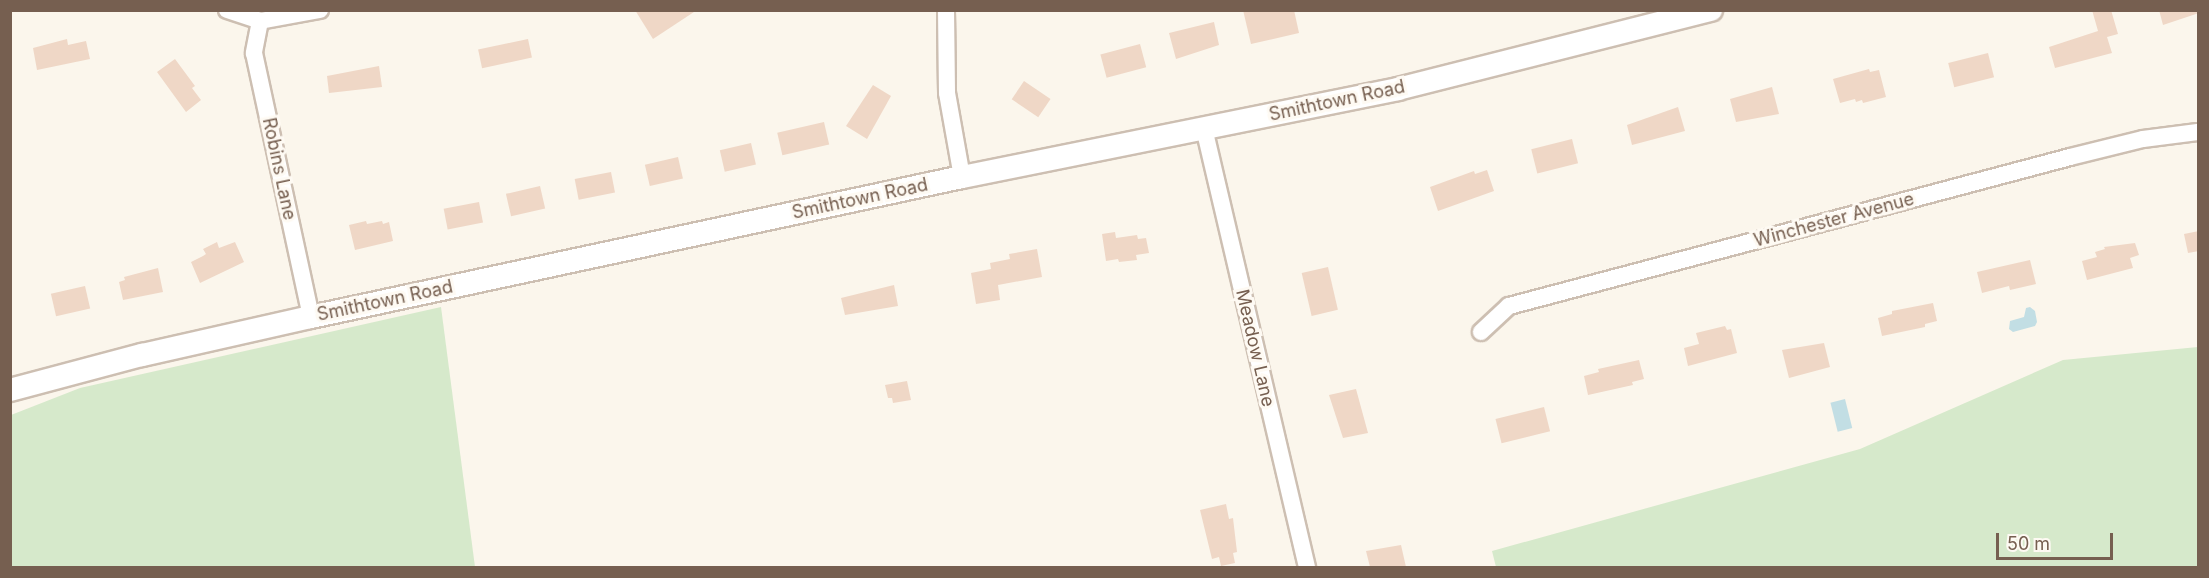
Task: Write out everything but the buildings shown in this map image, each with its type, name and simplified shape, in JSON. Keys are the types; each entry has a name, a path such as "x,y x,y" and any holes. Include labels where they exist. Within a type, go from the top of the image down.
{"street":[{"path":"227,10 260,21 320,10"},
{"path":"946,10 947,93 962,177"},
{"name":"Smithtown Road","path":"10,390 142,355 311,316 962,177 1398,89 1711,10"},
{"name":"Robins Lane","path":"260,21 254,53 311,316"},
{"name":"Meadow Lane","path":"1204,128 1307,567"},
{"name":"Winchester Avenue","path":"1481,332 1509,306 2144,139 2199,132"}],"green space":[{"path":"441,307 475,567 11,567 11,415 80,388"},
{"path":"2198,347 2198,567 1496,567 1492,551 1860,449 2063,360"}],"water":[{"path":"2030,307 2035,311 2037,322 2035,326 2013,332 2009,329 2010,321 2024,317 2026,308"},
{"path":"1845,399 1852,428 1838,432 1830,403"}]}
